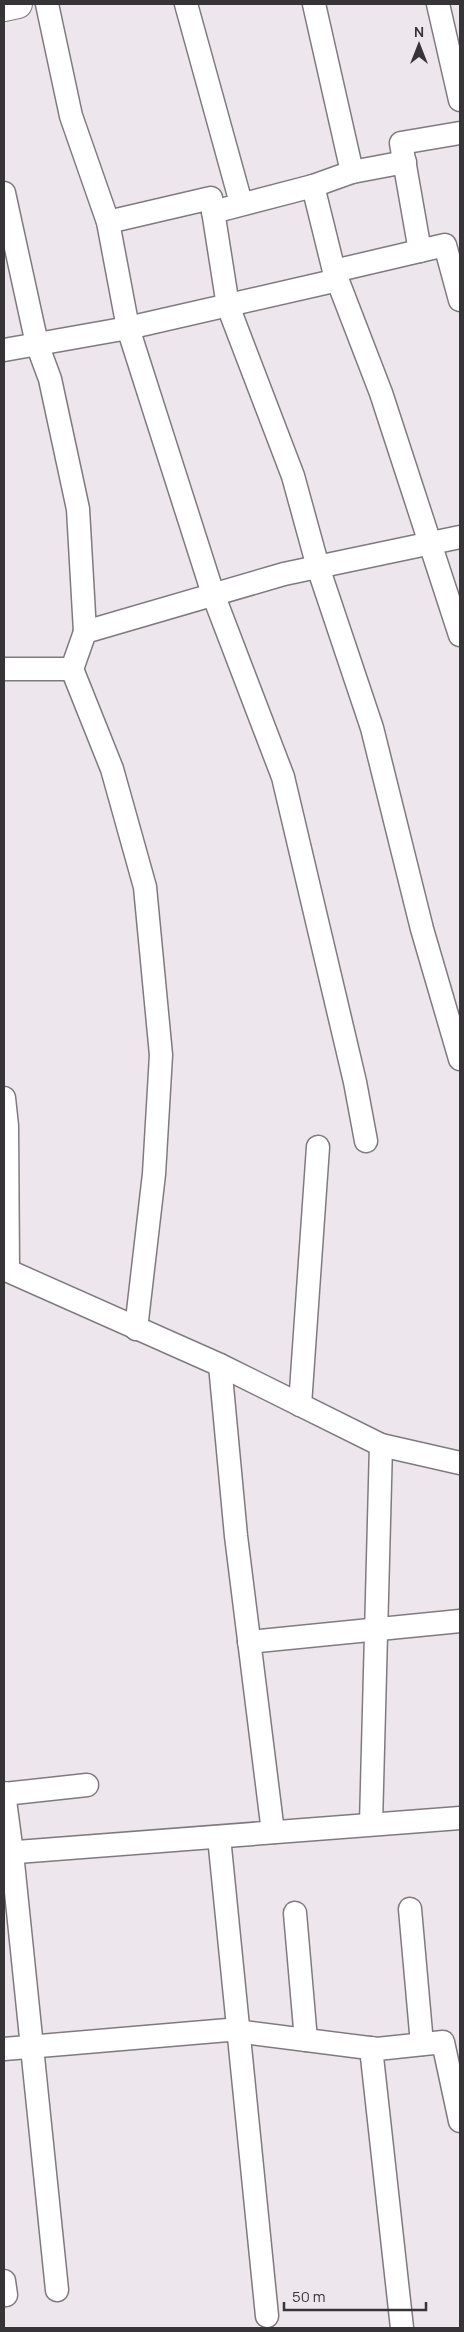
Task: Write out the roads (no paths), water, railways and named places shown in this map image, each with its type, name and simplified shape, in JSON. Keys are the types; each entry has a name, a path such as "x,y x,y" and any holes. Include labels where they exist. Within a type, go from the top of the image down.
{"street":[{"path":"4,7 18,4"},
{"path":"47,4 71,116 108,222 128,328 213,594 283,777 355,1082 366,1142"},
{"path":"186,4 241,203"},
{"path":"314,4 352,172"},
{"path":"438,4 460,100"},
{"path":"420,251 401,143 460,133"},
{"path":"213,212 241,203 313,186 352,172 405,162"},
{"path":"313,186 336,276 380,394 428,544 460,635"},
{"path":"4,193 37,344 50,379 78,509 85,632 72,669 112,769 146,897 161,1055 154,1174 136,1329"},
{"path":"108,222 211,198 228,306 293,476 318,567 372,728 422,929 460,1059"},
{"path":"4,350 128,328 228,306 420,251 452,244 460,300"},
{"path":"85,632 284,574 460,537"},
{"path":"4,669 72,669"},
{"path":"4,1098 7,1126 6,1269 136,1329 220,1365 381,1445 460,1463"},
{"path":"300,1405 318,1147"},
{"path":"220,1365 236,1536 273,1832"},
{"path":"371,1824 381,1445"},
{"path":"249,1642 460,1621"},
{"path":"57,2290 32,2046 8,1853 4,1794 87,1785"},
{"path":"8,1853 460,1818"},
{"path":"219,1837 266,2316"},
{"path":"410,1909 422,2044"},
{"path":"295,1913 306,2040"},
{"path":"4,2049 228,2030 371,2048 443,2042 460,2121"},
{"path":"371,2048 402,2328"}]}
